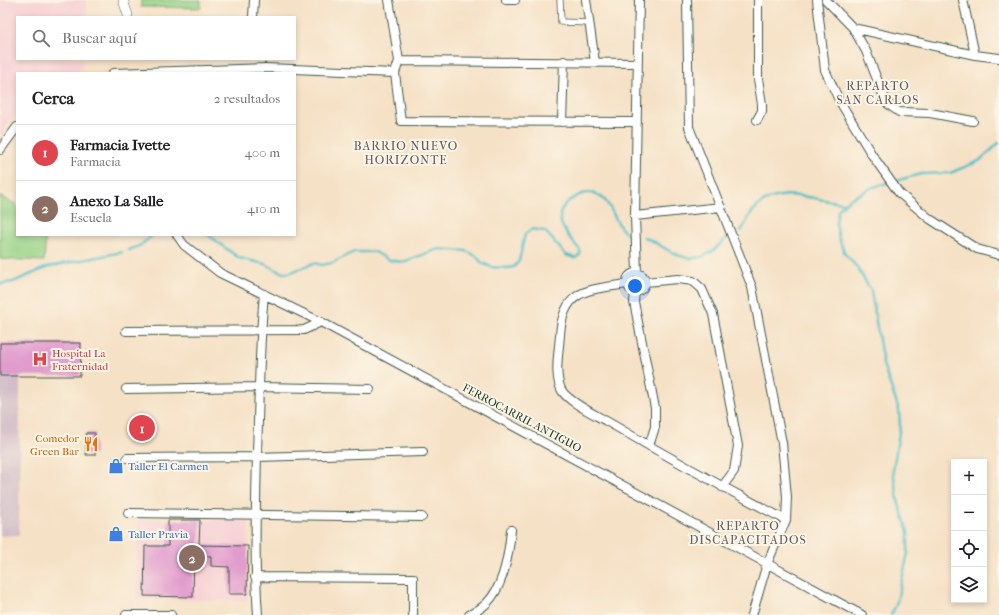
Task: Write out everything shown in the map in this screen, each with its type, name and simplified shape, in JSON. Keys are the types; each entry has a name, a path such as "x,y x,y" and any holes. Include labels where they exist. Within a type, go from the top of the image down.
{"street":[{"path":"123,0 128,15 132,0"},
{"path":"253,16 254,0"},
{"path":"389,0 399,61 395,73 401,121 636,122"},
{"path":"506,0 515,0"},
{"path":"560,0 561,22 590,23"},
{"path":"586,0 595,62"},
{"path":"637,273 635,216 639,0"},
{"path":"687,0 689,127 752,287 782,443 787,497 786,520 767,564 752,615"},
{"path":"757,120 762,111 758,78 758,0"},
{"path":"817,0 826,70 839,100 886,176 899,193 930,219 977,249 999,255"},
{"path":"826,0 853,28 866,51 888,104 899,112 930,113 973,121"},
{"path":"963,0 975,55"},
{"path":"853,28 975,55 999,58"},
{"path":"252,60 252,68"},
{"path":"399,61 637,63"},
{"path":"562,122 564,62"},
{"path":"141,72 252,68 395,73"},
{"path":"0,150 16,128"},
{"path":"635,216 720,207"},
{"name":"FERROCARRIL ANTIGUO","path":"178,236 184,245 220,273 321,322 862,615"},
{"path":"635,291 627,284 628,278 631,274 641,274 645,282"},
{"path":"645,282 678,279 693,281 702,289 713,314 738,446 734,470 722,487"},
{"path":"635,291 643,287 645,282"},
{"path":"627,284 585,291 571,300 565,307 561,324 558,378 561,390 566,396 649,446 722,487 786,520"},
{"path":"635,291 634,302 655,408 655,427 649,446"},
{"path":"258,615 255,577 257,457 261,332 264,294"},
{"path":"126,331 261,332 304,330 321,322"},
{"path":"126,389 259,387 370,388"},
{"path":"127,458 257,457 423,452"},
{"path":"128,514 256,514 422,517"},
{"path":"469,615 487,604 495,592 509,558 511,530"},
{"path":"255,577 413,578 413,615"},
{"path":"126,615 171,615"}],"shaded area":[{"path":"0,0 86,0 87,16 16,16 16,60 83,60 82,69 78,72 16,72 16,113 0,136"},
{"path":"0,375 20,376 19,535 0,536"},
{"path":"138,519 248,521 247,601 136,599"}],"green space":[{"path":"141,0 201,0 201,8 141,7"},
{"path":"0,196 16,204 16,236 46,236 44,261 0,259"}],"building":[{"name":"Hospital La Fraternidad","path":"0,343 81,343 80,376 0,376"},
{"path":"137,424 147,424 146,433 137,432"},
{"name":"Comedor Green Bar","path":"86,433 95,433 95,455 86,455"},
{"path":"168,520 200,520 199,545 248,546 247,594 229,594 229,567 211,566 211,556 194,556 193,597 144,596 145,546 168,546"}],"waterway":[{"path":"891,615 896,605 908,553 908,532 898,500 893,471 900,426 899,410 883,364 871,291 857,267 845,254 839,239 836,223 838,210 848,200 873,187 921,174 950,173 979,161 999,143"},
{"path":"209,236 239,258 265,264 283,273 289,273 314,263 322,265 332,263 354,252 375,252 389,260 403,262 438,249 466,251 476,256 482,263 491,267 507,268 514,267 519,261 525,234 532,229 545,231 566,255 575,258 580,255 580,250 569,237 561,224 561,210 566,204 579,195 590,193 601,197 606,202 624,232 630,236"},
{"path":"741,231 754,210 763,202 774,197 785,195 810,197 845,203"},
{"path":"129,250 141,245 152,236"},
{"path":"644,237 676,254 683,257 692,258 701,257 710,253 727,238"},
{"path":"0,284 13,282 48,267 122,252"}],"place":[{"name":"Hospital La Fraternidad","path":"40,359"},
{"name":"Farmacia Ivette","path":"142,428"},
{"name":"Comedor Green Bar","path":"91,444"},
{"name":"Taller El Carmen","path":"116,466"},
{"name":"Taller Pravia","path":"116,534"},
{"name":"Anexo La Salle","path":"192,558"}],"district":[{"name":"REPARTO SAN CARLOS","path":"878,93"},
{"name":"BARRIO NUEVO HORIZONTE","path":"406,153"},
{"name":"REPARTO DISCAPACITADOS","path":"748,533"}]}
